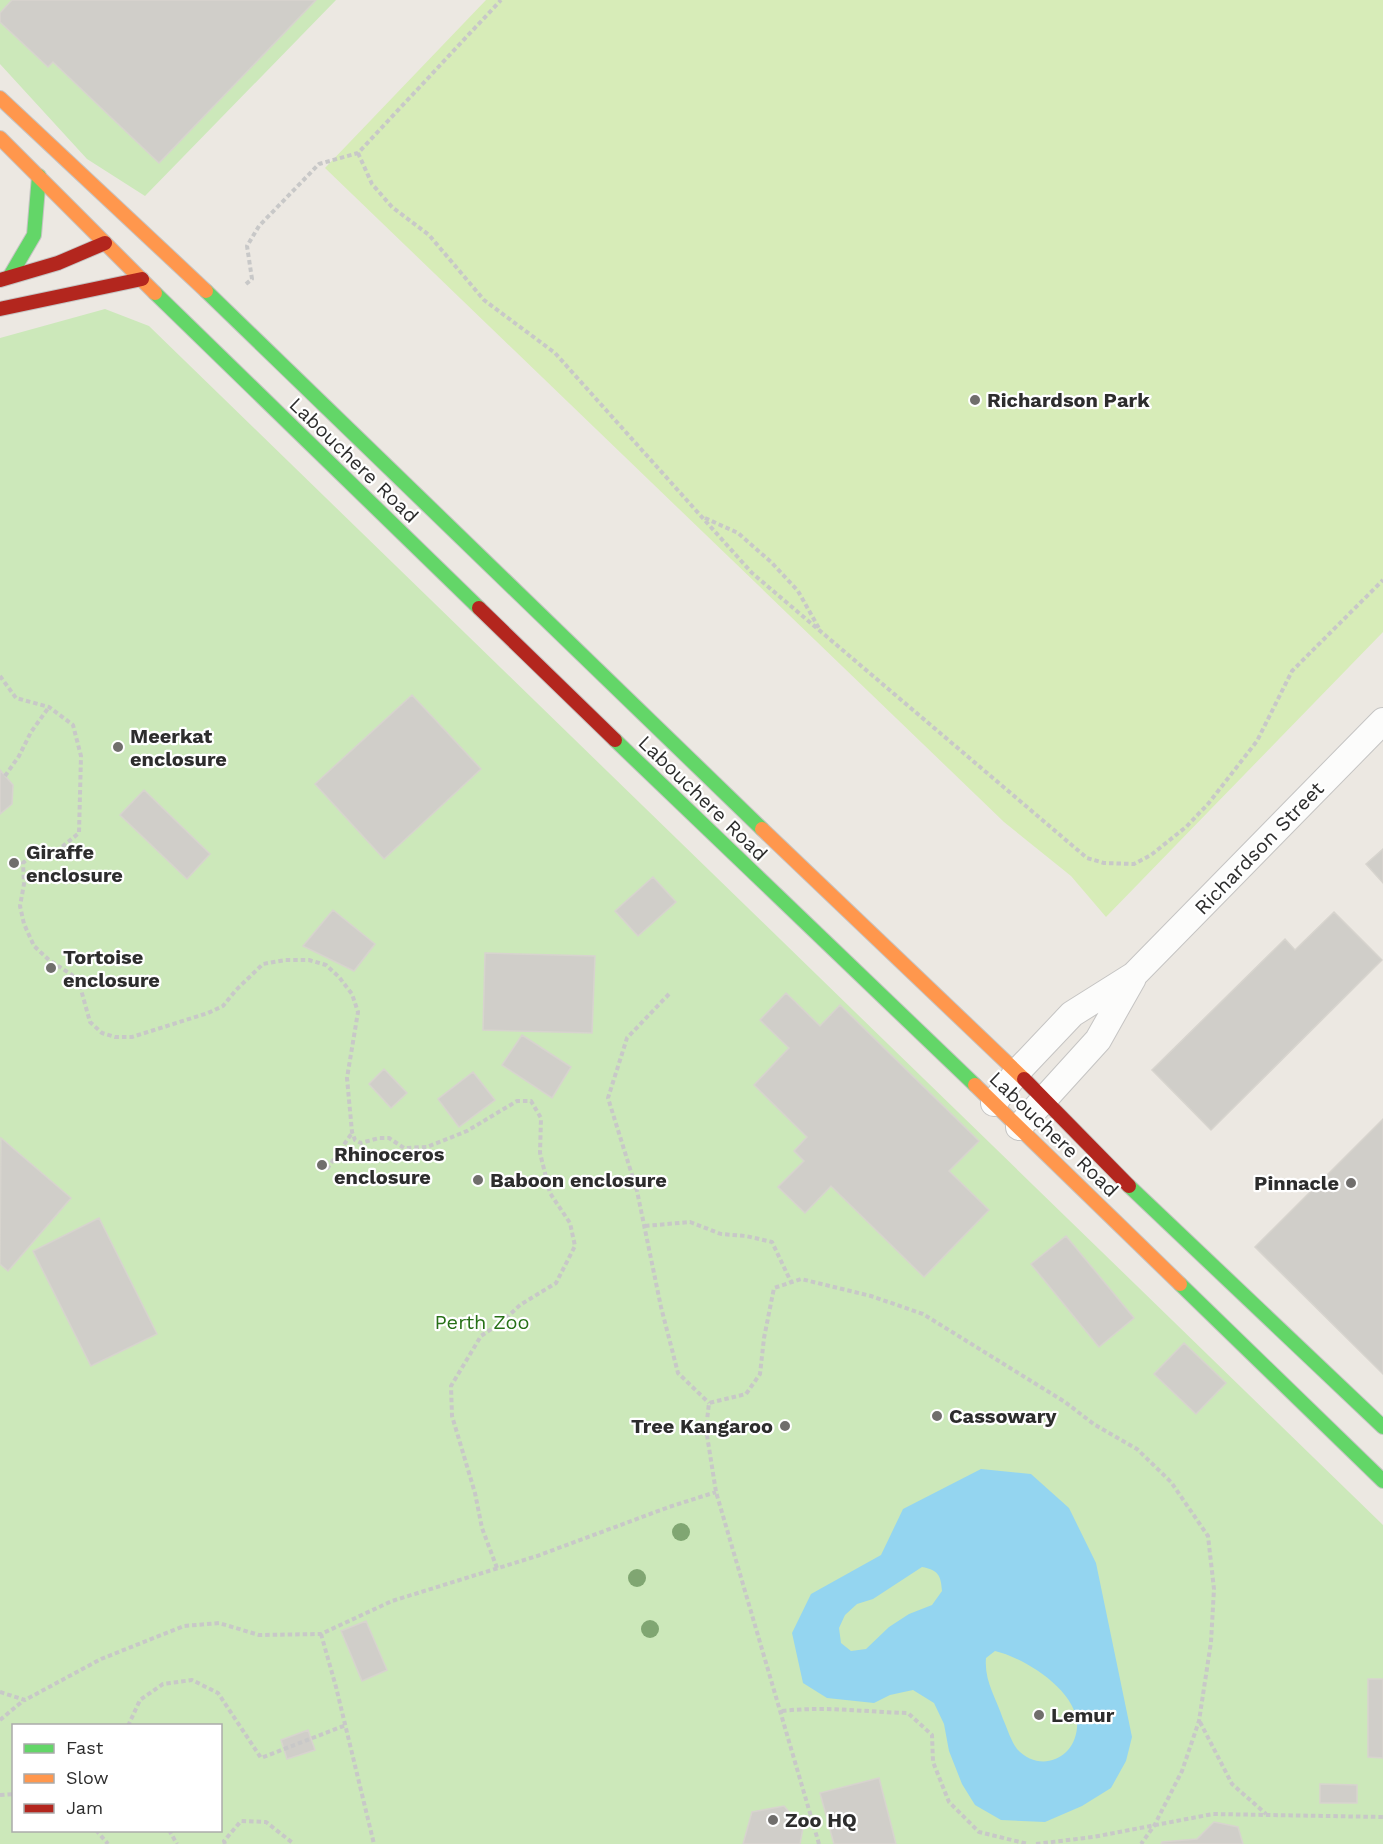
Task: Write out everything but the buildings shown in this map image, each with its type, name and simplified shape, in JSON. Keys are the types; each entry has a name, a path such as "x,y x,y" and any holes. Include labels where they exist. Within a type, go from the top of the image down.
{"main road":[{"name":"Labouchere Road","path":"0,98 221,305 707,776 1045,1099 1140,1198 1383,1427"},
{"name":"Labouchere Road","path":"0,138 592,718 1019,1127 1383,1481"},
{"path":"5,278 34,235 39,176"},
{"path":"5,278 58,263 105,243"},
{"path":"0,309 142,279"}],"street":[{"name":"Richardson Street","path":"994,1103 1017,1072 1072,1014 1134,975 1383,721"},
{"name":"Richardson Street","path":"1019,1127 1098,1040 1134,975"}],"path":[{"path":"221,305 252,279 247,246 259,226 319,164 358,153 501,0"},
{"path":"358,153 372,184 392,207 429,235 484,300 555,353 752,573 1087,858 1104,863 1134,864 1170,841 1208,804 1257,741 1292,671 1383,580"},
{"path":"702,517 738,533 771,562 798,591 823,634"},
{"path":"0,676 16,698 49,707 73,725 81,756 80,833 58,850 31,856 23,863 24,884 21,906 24,924 34,946 49,960 72,975 80,986 90,1022 102,1033 115,1037 132,1037 216,1010 223,1006 262,964 285,960 309,960 326,965 339,977 352,993 358,1012 347,1078 352,1132 355,1140 361,1143 389,1137 404,1148 427,1147 467,1131 517,1101 531,1101 541,1118 540,1153 550,1193 570,1223 575,1246 556,1283 520,1305 503,1321 481,1336 451,1386 452,1416 475,1493 482,1528 497,1568"},
{"path":"5,776 20,756 31,732 49,707"},
{"path":"669,994 627,1038 608,1098 637,1191 661,1307 678,1373 709,1403"},
{"path":"327,1169 352,1132"},
{"path":"645,1226 690,1222 721,1234 746,1236 772,1242 790,1282"},
{"path":"709,1403 746,1394 760,1374 764,1338 774,1288 801,1279 871,1296 923,1314 1065,1402 1095,1425 1137,1449 1172,1482 1208,1536 1214,1589 1211,1642 1199,1721 1182,1771 1154,1826 1141,1844"},
{"path":"709,1403 706,1429 716,1492 782,1711 819,1844"},
{"path":"0,1720 25,1700 101,1659 184,1626 219,1623 259,1635 321,1634 392,1601 617,1528 669,1507 716,1492"},
{"path":"321,1634 346,1725 374,1844"},
{"path":"128,1724 140,1700 163,1684 192,1680 218,1693 261,1758 346,1725"},
{"path":"0,1692 25,1700"},
{"path":"782,1711 839,1708 908,1713 932,1735 933,1762 949,1802 979,1832 1028,1844"},
{"path":"1199,1721 1232,1785 1266,1814"},
{"path":"1035,1844 1154,1826 1213,1814 1383,1817"},
{"path":"225,1844 224,1841 241,1821 266,1822 294,1844"},
{"path":"98,1832 108,1844"}],"green space":[{"path":"0,0 336,0 145,196 87,159 0,64"},
{"name":"Richardson Park","path":"486,0 1383,0 1383,632 1106,917 1071,876 1004,822 325,168"},
{"name":"Perth Zoo","path":"105,309 149,326 1383,1525 1383,1844 0,1844 0,338"}],"water":[{"path":"981,1469 1031,1474 1069,1508 1096,1563 1132,1737 1126,1761 1111,1788 1082,1806 1045,1822 1001,1820 975,1805 962,1784 949,1751 944,1724 934,1703 913,1690 890,1695 874,1703 827,1698 803,1683 792,1633 811,1594 881,1555 903,1509","holes":["922,1567 938,1574 941,1581 942,1591 932,1605 909,1614 889,1627 866,1649 851,1651 841,1643 839,1628 845,1615 857,1604 873,1599","995,1651 1035,1669 1060,1690 1070,1702 1076,1715 1077,1728 1074,1739 1069,1748 1054,1760 1035,1760 1026,1756 1015,1746 987,1674 986,1658"]}],"traffic: fast":[{"path":"10,276 34,235 39,176"},
{"path":"206,291 762,829"},
{"path":"155,293 479,608"},
{"path":"615,740 975,1085"},
{"path":"1129,1186 1383,1427"},
{"path":"1180,1284 1383,1481"}],"traffic: slow":[{"path":"0,98 206,291"},
{"path":"0,138 155,293"},
{"path":"762,829 1024,1079"},
{"path":"975,1085 1180,1284"}],"traffic: jam":[{"path":"0,280 58,263 105,243"},
{"path":"0,309 142,279"},
{"path":"479,608 615,740"},
{"path":"1024,1079 1129,1186"}],"place":[{"name":"Richardson Park","path":"975,400"},
{"name":"Meerkat enclosure","path":"118,747"},
{"name":"Giraffe enclosure","path":"14,863"},
{"name":"Tortoise enclosure","path":"51,968"},
{"name":"Rhinoceros enclosure","path":"322,1165"},
{"name":"Baboon enclosure","path":"478,1180"},
{"name":"Pinnacle","path":"1351,1183"},
{"name":"Cassowary","path":"937,1416"},
{"name":"Tree Kangaroo","path":"785,1426"},
{"name":"Lemur","path":"1039,1715"},
{"name":"Zoo HQ","path":"773,1820"}]}
